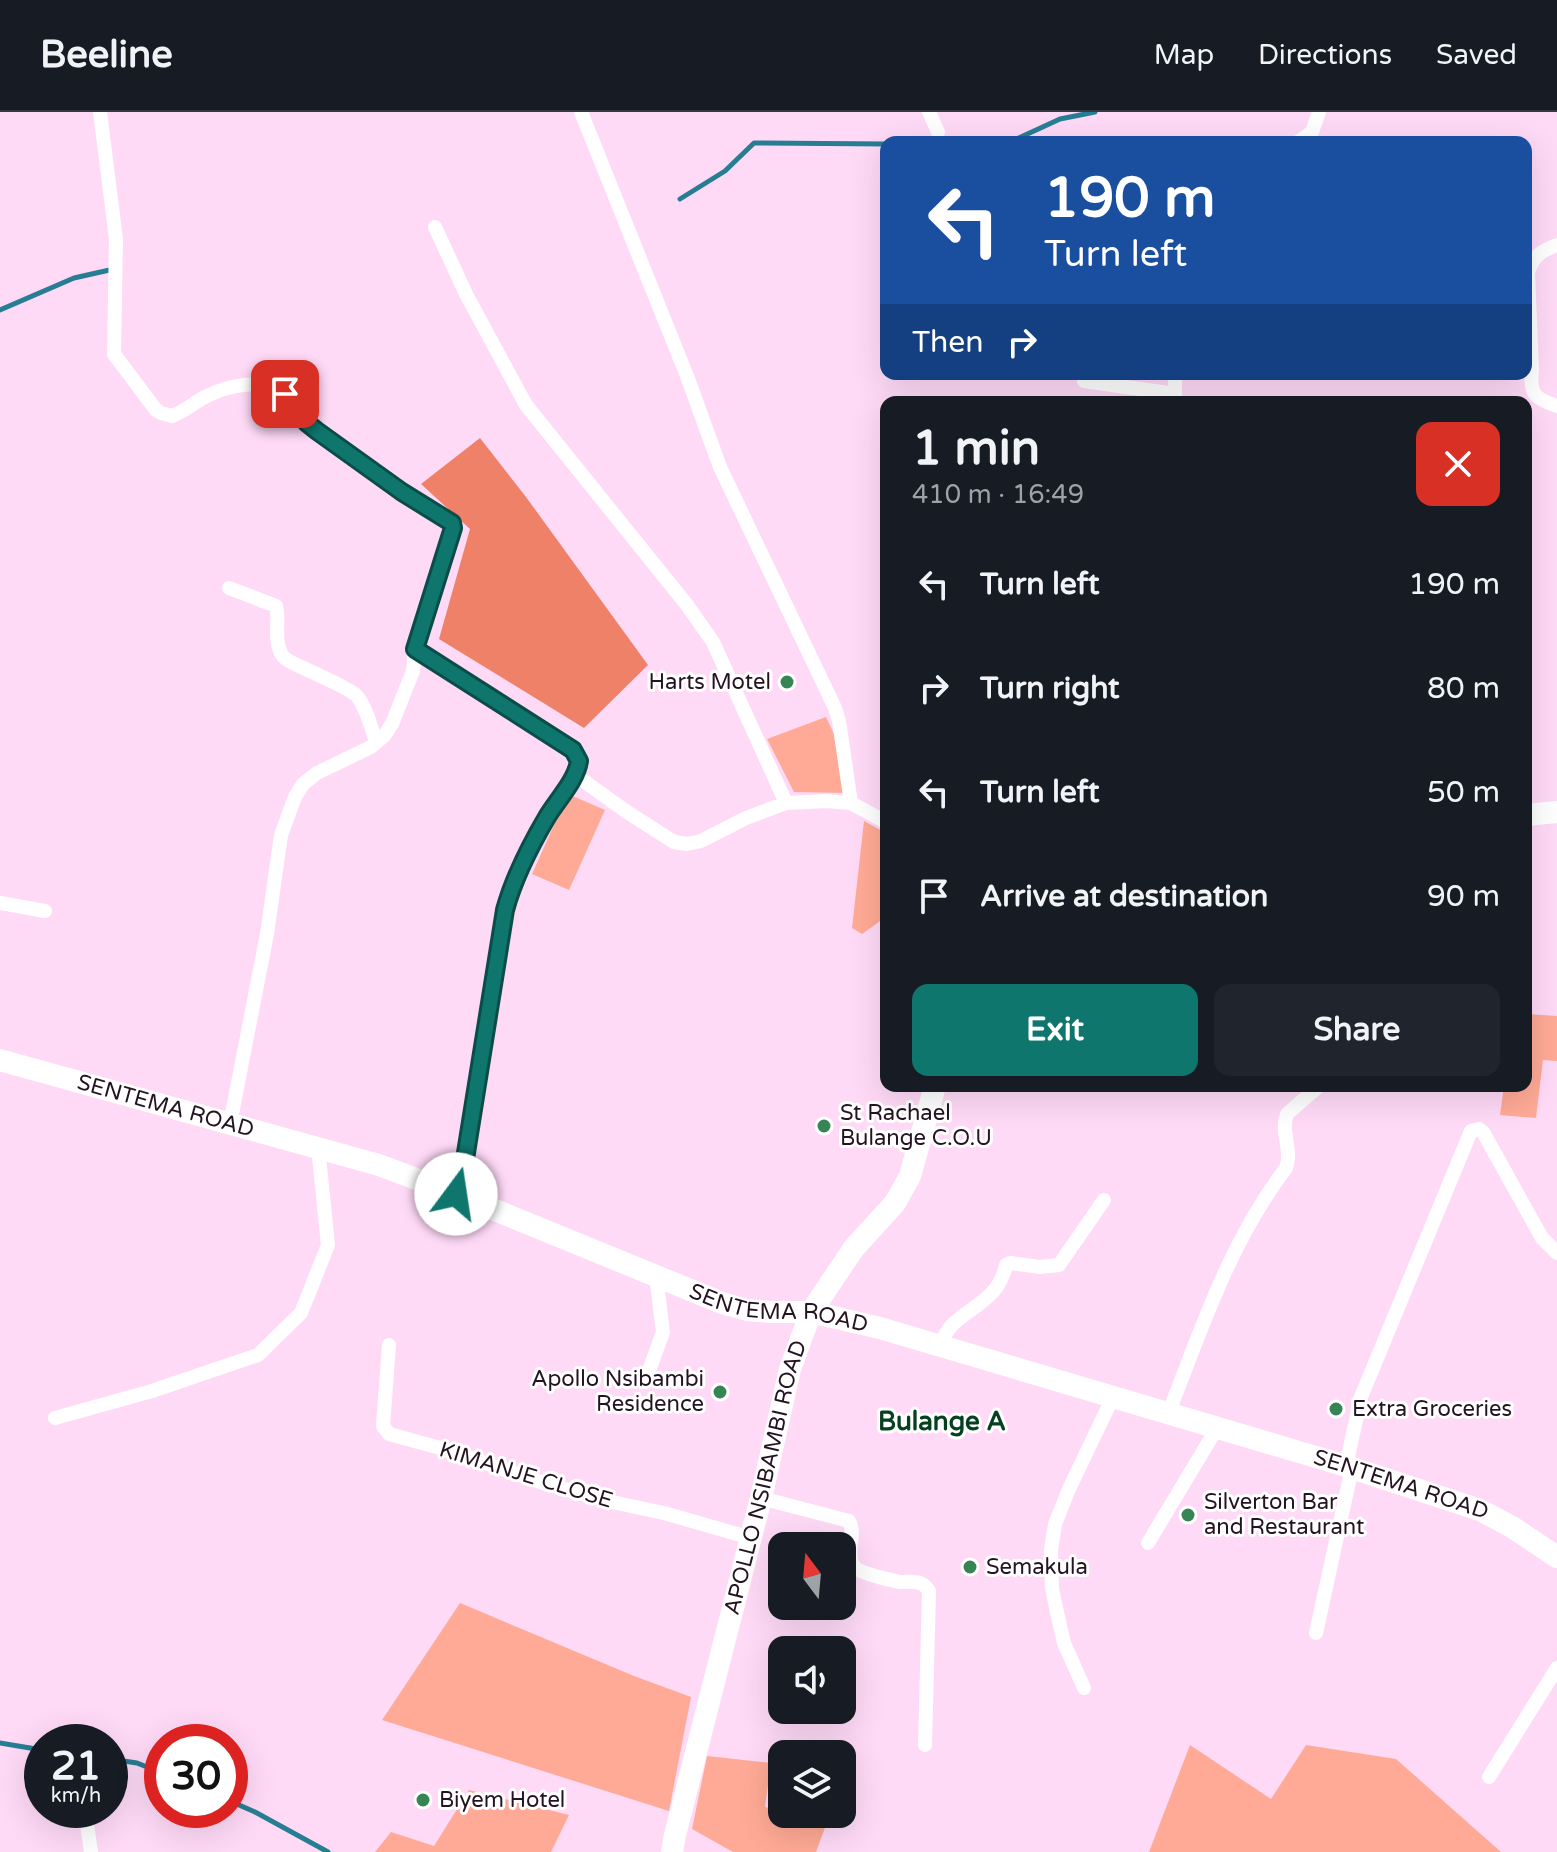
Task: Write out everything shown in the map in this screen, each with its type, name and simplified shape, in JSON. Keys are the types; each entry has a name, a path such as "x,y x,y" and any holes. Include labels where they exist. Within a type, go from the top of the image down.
{"main road":[{"path":"1532,814 1557,812"},
{"name":"SENTEMA ROAD","path":"0,1060 379,1165 722,1303 747,1310 811,1312 880,1328 1349,1467 1480,1510 1557,1557"},
{"name":"APOLLO NSIBAMBI ROAD","path":"672,1852 761,1498 790,1369 811,1312 854,1248 895,1203 910,1176 933,1092"}],"street":[{"path":"100,112 116,239 112,345 117,360 156,410 172,416 220,390 263,385 276,388 317,431 402,492 450,521 453,528 415,649 413,671 392,724 371,747 317,773 303,784 295,797 281,835 267,934 230,1124"},
{"path":"581,112 720,467 835,708 851,803"},
{"path":"929,112 938,132"},
{"path":"1306,136 1312,132 1319,112"},
{"path":"435,227 466,294 526,405 687,605 713,642 786,803"},
{"path":"1532,262 1537,255 1557,245"},
{"path":"1531,380 1534,394 1540,401 1557,406"},
{"path":"1084,381 1129,381 1170,396"},
{"path":"229,588 276,606 278,645 284,658 356,696 376,742"},
{"path":"415,649 573,750 579,761 512,883 465,1159 456,1194"},
{"path":"574,774 674,842 687,844 701,841 746,818 786,803 851,803 880,819"},
{"path":"0,903 45,911"},
{"path":"1168,1414 1219,1283 1246,1228 1290,1158 1284,1126 1287,1114 1312,1092"},
{"path":"1316,1633 1361,1397 1471,1131 1479,1129 1483,1132 1542,1238 1557,1253"},
{"path":"55,1418 152,1391 258,1355 301,1313 328,1245 318,1147"},
{"path":"938,1346 950,1326 994,1293 1004,1278 1006,1265 1059,1265 1104,1200"},
{"path":"646,1379 663,1332 656,1276"},
{"name":"KIMANJE CLOSE","path":"389,1345 383,1426 389,1434 546,1484 751,1538"},
{"path":"1084,1688 1064,1643 1052,1588 1051,1550 1055,1524 1069,1489 1113,1397"},
{"path":"1148,1543 1217,1428"},
{"path":"761,1498 849,1521 853,1530 852,1564 857,1569 897,1581 920,1583 929,1591 925,1745"},
{"path":"1489,1777 1557,1668"},
{"path":"88,1828 91,1852"}],"shaded area":[{"path":"480,438 648,665 584,728 439,639 470,529 421,484"},
{"path":"826,717 834,734 846,793 794,792 767,739"},
{"path":"568,794 605,810 569,890 532,874"},
{"path":"864,821 880,830 880,921 862,934 852,928"},
{"path":"1532,1014 1557,1016 1557,1061 1543,1060 1536,1118 1500,1115 1503,1092 1532,1092"},
{"path":"460,1603 691,1697 669,1811 382,1720"},
{"path":"1190,1745 1271,1799 1306,1745 1396,1759 1501,1852 1149,1852"},
{"path":"707,1756 768,1763 765,1807 768,1808 768,1828 825,1828 816,1852 733,1852 692,1829"},
{"path":"469,1790 569,1815 551,1852 375,1852 391,1832 434,1846"}],"waterway":[{"path":"1023,136 1060,119 1095,112"},
{"path":"680,199 725,171 754,143 880,144"},
{"path":"0,310 74,278 114,269"},
{"path":"0,1743 24,1747"},
{"path":"128,1762 144,1766"},
{"path":"248,1809 328,1852"}],"place":[{"name":"Harts Motel","path":"787,682"},
{"name":"St Rachael Bulange C.O.U","path":"824,1126"},
{"name":"Apollo Nsibambi Residence","path":"720,1392"},
{"name":"Extra Groceries","path":"1336,1409"},
{"name":"Silverton Bar and Restaurant","path":"1188,1515"},
{"name":"Semakula","path":"970,1567"},
{"name":"Biyem Hotel","path":"423,1800"}],"district":[{"name":"Bulange A","path":"942,1421"}],"route":[{"path":"285,394 299,414 317,431 402,492 452,523 415,649 573,750 579,761 512,883 465,1159 456,1194"}]}
